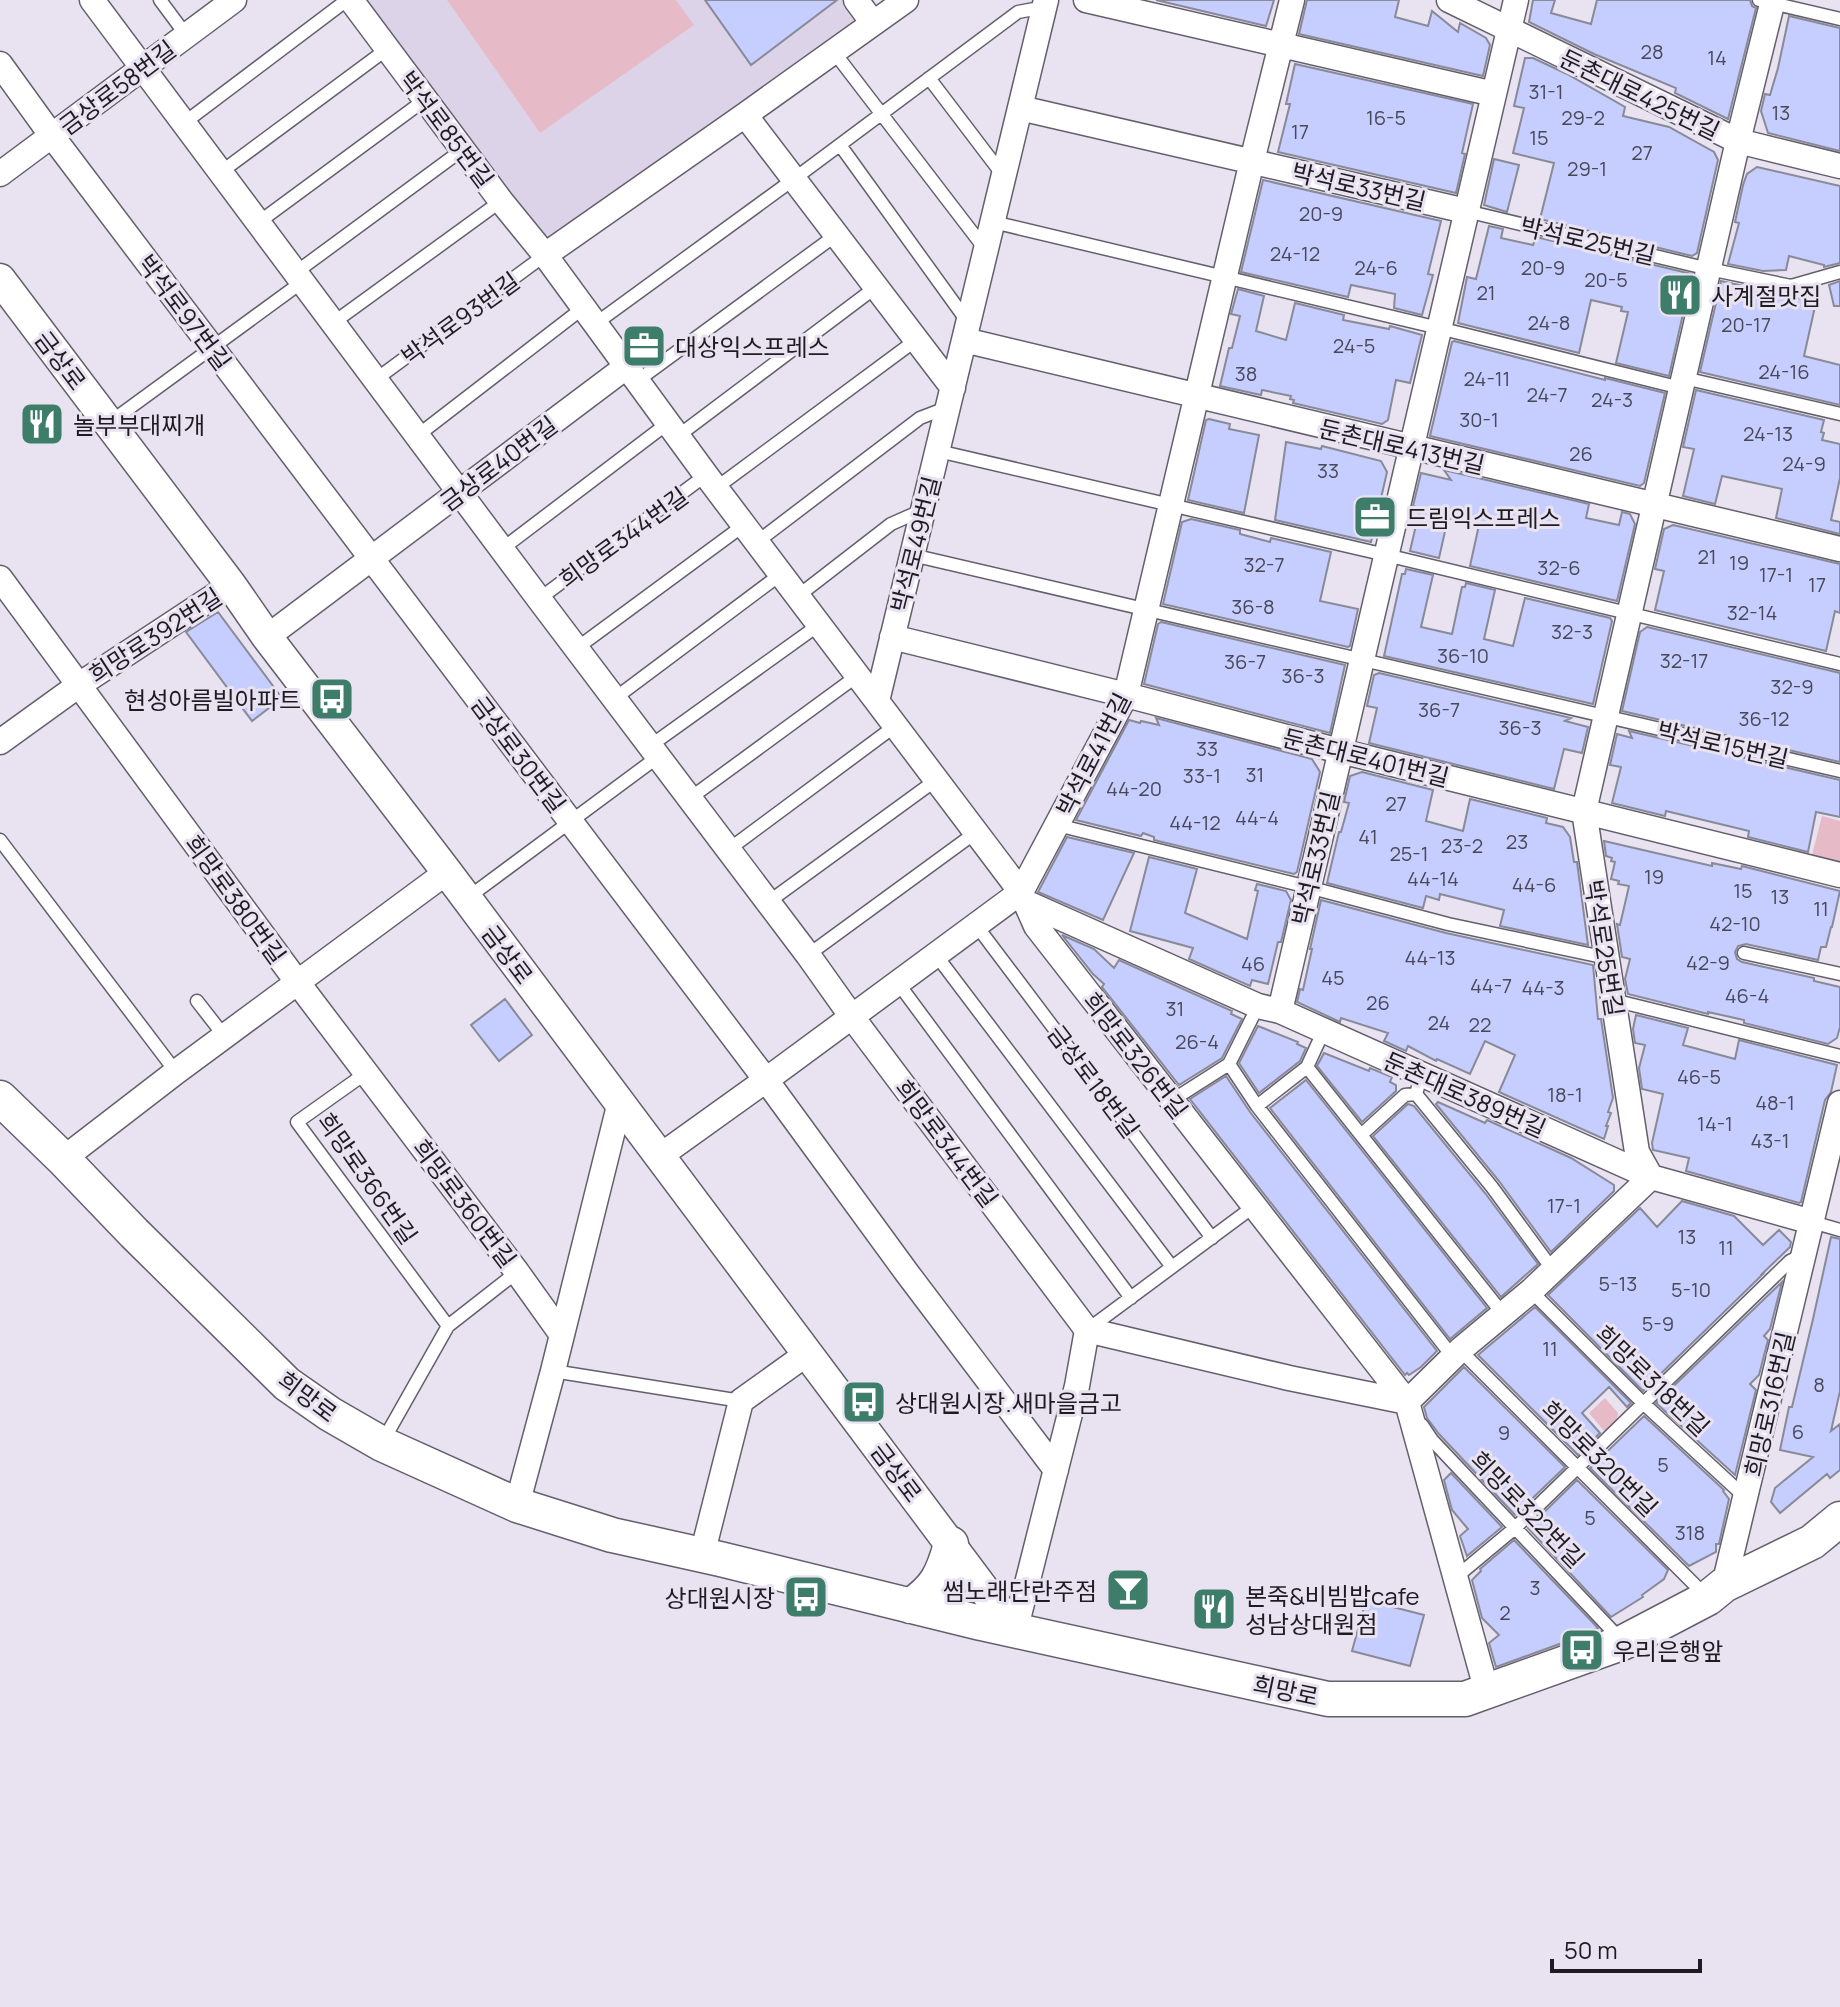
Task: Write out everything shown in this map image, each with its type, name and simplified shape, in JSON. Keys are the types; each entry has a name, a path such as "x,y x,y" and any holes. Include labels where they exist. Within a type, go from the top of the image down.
{"main road":[{"name":"희망로","path":"0,1098 287,1384 330,1414 382,1444 517,1505 612,1535 1015,1631 1328,1699 1465,1699 1624,1642 1812,1542 1840,1519"},
{"path":"910,1606 935,1585 944,1571 951,1544"}],"street":[{"name":"박석로93번길","path":"92,0 459,492"},
{"name":"박석로85번길","path":"349,0 545,255 877,701"},
{"path":"856,0 873,23"},
{"path":"545,255 906,0"},
{"path":"1086,0 1494,94"},
{"name":"박석로41번길","path":"1023,897 1057,825 1126,695 1292,0"},
{"name":"둔촌대로425번길","path":"1449,0 1738,141 1840,166"},
{"name":"박석로33번길","path":"1269,1008 1308,887 1516,0"},
{"name":"박석로25번길","path":"1651,1177 1637,1152 1584,811 1768,1"},
{"name":"금상로58번길","path":"0,174 144,68 226,2"},
{"name":"박석로49번길","path":"877,701 1045,3"},
{"name":"박석로97번길","path":"0,64 371,559"},
{"path":"1020,108 1252,161"},
{"path":"745,115 916,340 951,397"},
{"name":"박석로33번길","path":"1252,161 1466,211"},
{"name":"금상로","path":"0,279 1015,1631"},
{"name":"둔촌대로413번길","path":"966,332 1196,397 1840,549"},
{"name":"금상로40번길","path":"267,637 459,492 632,374"},
{"name":"희망로344번길","path":"459,492 1087,1330"},
{"name":"금상로30번길","path":"371,559 766,1080"},
{"name":"희망로392번길","path":"0,578 175,814"},
{"name":"희망로392번길","path":"0,742 79,685 231,585"},
{"name":"둔촌대로401번길","path":"892,637 1840,875"},
{"name":"희망로326번길","path":"877,701 1023,897 1036,926 1407,1402 1487,1692"},
{"name":"희망로380번길","path":"175,814 366,1073"},
{"name":"희망로380번길","path":"63,1159 447,872"},
{"path":"660,1156 976,925 1023,897"},
{"name":"둔촌대로389번길","path":"1023,897 1324,1030 1420,1084 1651,1177 1812,1222"},
{"name":"희망로360번길","path":"366,1073 562,1335"},
{"path":"766,1080 1056,1470"},
{"path":"517,1505 620,1102"},
{"path":"1812,1222 1840,1103"},
{"path":"1015,1631 1077,1386 1087,1330 1289,1378 1407,1402 1457,1354 1531,1291 1651,1177"},
{"name":"희망로316번길","path":"1716,1591 1747,1498 1812,1222"},
{"path":"702,1555 741,1401 808,1353"}],"lane":[{"path":"160,0 186,35"},
{"path":"184,123 349,0"},
{"path":"1768,1 1840,19"},
{"name":"박석로49번길","path":"794,179 1018,12 1045,3"},
{"path":"221,172 387,49"},
{"path":"834,52 986,249"},
{"path":"929,78 1004,176"},
{"path":"259,222 426,99"},
{"path":"840,145 966,332"},
{"path":"109,423 212,347 462,150"},
{"path":"417,436 794,179"},
{"path":"333,323 501,201"},
{"name":"박석로25번길","path":"1466,211 1709,269"},
{"path":"993,222 1439,328 1682,383 1840,414"},
{"path":"632,374 836,235"},
{"name":"박석로93번길","path":"375,380 545,255"},
{"path":"1709,269 1791,286 1840,272"},
{"path":"502,549 876,287"},
{"path":"711,482 916,340"},
{"path":"577,648 951,397"},
{"path":"938,451 1840,664"},
{"name":"희망로344번길","path":"539,599 711,482"},
{"path":"798,596 891,524 923,510"},
{"path":"912,555 1606,716"},
{"path":"614,699 781,574"},
{"path":"654,751 820,624"},
{"path":"689,799 857,676"},
{"name":"박석로15번길","path":"1606,716 1840,771"},
{"path":"728,850 895,726"},
{"name":"금상로30번길","path":"466,899 570,821 654,751"},
{"path":"767,903 936,780"},
{"path":"1057,825 1448,924 1607,958"},
{"path":"808,955 975,833"},
{"path":"0,840 176,1072"},
{"name":"금상로18번길","path":"976,925 1212,1238"},
{"path":"1744,953 1840,974"},
{"name":"금상로18번길","path":"936,955 1172,1267"},
{"path":"898,983 1131,1298"},
{"path":"1613,1000 1840,1056"},
{"path":"197,1001 225,1037"},
{"path":"1171,1101 1229,1064 1269,1008"},
{"path":"1257,1106 1307,1067 1324,1030"},
{"name":"희망로320번길","path":"1229,1064 1257,1106 1457,1354 1578,1468 1716,1591"},
{"path":"1307,1067 1506,1312"},
{"name":"희망로366번길","path":"366,1073 297,1122 448,1326"},
{"path":"1361,1135 1420,1084 1553,1270"},
{"path":"1087,1330 1253,1207"},
{"name":"둔촌대로389번길","path":"1812,1222 1840,1230"},
{"path":"1455,1578 1515,1528 1790,1261 1805,1254"},
{"path":"382,1444 448,1326 517,1272"},
{"name":"희망로318번길","path":"1531,1291 1643,1403 1747,1498"},
{"path":"553,1371 741,1401"},
{"name":"희망로322번길","path":"1407,1402 1432,1440 1624,1642"}],"shaded area":[{"path":"360,0 853,0 869,22 545,249"},
{"path":"447,0 676,0 694,25 540,133"},
{"path":"1822,816 1840,821 1840,866 1811,859"},
{"path":"1605,1398 1618,1413 1617,1421 1605,1432 1589,1413"}],"building":[{"path":"705,0 837,0 751,65"},
{"path":"1156,0 1274,0 1266,26"},
{"path":"1307,0 1399,0 1395,17 1428,26 1432,11 1458,32 1460,23 1486,38 1490,45 1483,76 1299,34"},
{"path":"1533,0 1555,0 1551,13 1591,24 1597,0 1750,0 1756,8 1728,119 1675,93 1676,88 1594,54 1529,22"},
{"path":"1789,16 1840,28 1840,151 1768,133 1761,111 1765,94 1770,95 1778,68"},
{"path":"1525,58 1533,58 1567,74 1625,107 1623,116 1669,127 1714,152 1718,160 1697,253 1692,256 1540,219 1554,163 1513,153 1524,108 1514,106"},
{"path":"1295,64 1473,104 1456,193 1278,152 1290,104 1286,104"},
{"path":"1494,159 1519,165 1507,212 1484,205"},
{"path":"1757,167 1840,186 1840,263 1824,267 1789,256 1786,270 1763,271 1728,264 1739,223 1735,222 1743,185 1747,174"},
{"path":"1263,180 1441,221 1428,274 1433,275 1422,315 1394,308 1395,294 1351,285 1348,297 1241,272"},
{"path":"1489,226 1503,229 1501,238 1533,245 1536,237 1692,274 1669,376 1616,363 1628,312 1621,311 1622,307 1591,300 1579,353 1458,323 1467,277 1476,279"},
{"path":"1721,281 1816,302 1804,356 1840,365 1840,405 1700,372"},
{"path":"1840,281 1840,306 1834,306 1829,285"},
{"path":"1238,289 1264,296 1256,331 1286,340 1295,303 1344,315 1343,320 1389,329 1390,326 1422,335 1410,383 1396,380 1388,420 1382,424 1293,403 1291,396 1262,390 1261,395 1220,386 1240,316 1231,314"},
{"path":"1454,341 1665,393 1644,483 1640,486 1430,436"},
{"path":"1696,390 1824,420 1822,440 1840,444 1840,478 1831,520 1840,522 1840,534 1776,518 1782,489 1722,476 1715,504 1683,496 1694,449 1683,447"},
{"path":"1206,420 1230,424 1229,429 1259,435 1244,513 1188,500"},
{"path":"1286,442 1321,449 1322,446 1381,461 1387,472 1371,542 1275,520"},
{"path":"1444,470 1589,504 1586,518 1619,525 1622,512 1630,514 1635,524 1617,601 1470,566 1479,525 1448,518 1439,558 1410,551 1420,508 1413,506 1421,473 1451,480"},
{"path":"1191,519 1240,530 1240,534 1270,542 1271,538 1331,552 1320,601 1358,609 1350,646 1163,604 1182,522"},
{"path":"1673,525 1840,564 1840,613 1835,611 1826,651 1655,610 1664,571 1655,569 1664,529"},
{"path":"1406,569 1433,575 1421,627 1452,634 1462,587 1466,583 1495,590 1484,639 1513,646 1525,598 1610,618 1612,621 1593,704 1384,656 1402,574"},
{"path":"218,612 282,698 252,721 186,632"},
{"path":"1161,622 1345,665 1330,733 1144,684"},
{"path":"1647,627 1840,673 1840,762 1622,711 1640,632"},
{"path":"1379,673 1571,718 1565,721 1588,727 1582,753 1564,749 1554,789 1369,743 1377,708 1367,706 1374,675"},
{"path":"1156,718 1312,759 1320,772 1297,872 1294,874 1154,840 1154,837 1143,833 1141,836 1076,820 1129,720 1159,725"},
{"path":"1629,731 1840,780 1840,817 1816,812 1808,852 1748,837 1749,831 1666,811 1665,816 1612,803 1621,767 1610,765 1617,734 1632,738"},
{"path":"1362,772 1433,790 1426,821 1463,831 1470,799 1547,818 1546,823 1563,827 1570,837 1574,862 1577,862 1588,945 1500,926 1504,910 1440,894 1439,900 1426,896 1423,908 1327,883 1349,803 1344,802 1350,776"},
{"path":"1067,837 1134,853 1103,920 1038,892"},
{"path":"1604,841 1712,866 1712,863 1741,869 1742,866 1840,891 1826,947 1821,947 1818,960 1746,944 1738,946 1735,952 1742,962 1840,987 1837,1038 1828,1044 1744,1023 1744,1020 1628,994 1625,979 1630,959 1622,957 1617,924 1620,925 1629,886 1611,879 1615,862 1606,856"},
{"path":"1149,857 1197,869 1185,913 1247,939 1257,884 1286,891 1291,900 1268,984 1252,980 1250,986 1189,959 1193,948 1130,931"},
{"path":"1321,900 1446,933 1593,965 1598,1019 1601,1019 1613,1098 1604,1139 1499,1092 1515,1055 1485,1041 1470,1074 1408,1046 1406,1051 1384,1041 1388,1033 1341,1018 1340,1022 1297,1002 1300,989 1303,990"},
{"path":"1062,935 1094,949 1114,968 1119,960 1232,1011 1231,1014 1242,1019 1222,1058 1179,1085 1102,987 1104,984"},
{"path":"505,999 532,1035 499,1061 471,1025"},
{"path":"1636,1015 1688,1028 1683,1045 1735,1059 1739,1040 1837,1065 1831,1092 1825,1100 1801,1202 1686,1171 1689,1158 1653,1150 1663,1094 1642,1089 1639,1068 1645,1045 1635,1043 1633,1029"},
{"path":"1258,1026 1306,1048 1300,1061 1259,1093 1239,1063"},
{"path":"1324,1053 1392,1077 1390,1082 1396,1085 1396,1091 1362,1122 1317,1066"},
{"path":"1226,1076 1250,1112 1437,1351 1409,1375 1405,1375 1190,1099"},
{"path":"1306,1080 1487,1308 1450,1339 1270,1108"},
{"path":"1438,1102 1485,1123 1487,1120 1571,1158 1614,1185 1614,1191 1551,1252 1499,1181 1436,1104"},
{"path":"1408,1104 1414,1106 1485,1193 1538,1264 1501,1297 1373,1136"},
{"path":"1682,1201 1734,1216 1763,1245 1779,1230 1791,1242 1790,1247 1643,1391 1548,1295 1640,1208 1657,1227"},
{"path":"1831,1237 1840,1239 1840,1391 1831,1431 1840,1424 1840,1470 1830,1478 1827,1474 1780,1513 1771,1502 1775,1488 1813,1457 1780,1450"},
{"path":"1782,1282 1770,1329 1764,1336 1768,1340 1759,1375 1750,1384 1756,1390 1735,1475 1656,1403"},
{"path":"1535,1307 1631,1403 1627,1407 1609,1387 1582,1413 1600,1433 1578,1455 1478,1355"},
{"path":"1464,1367 1565,1467 1515,1515 1427,1418 1424,1407"},
{"path":"1644,1416 1724,1490 1729,1499 1716,1552 1689,1566 1590,1468"},
{"path":"1451,1473 1502,1527 1467,1556 1460,1536 1468,1529 1452,1510 1444,1480"},
{"path":"1577,1480 1668,1570 1664,1579 1643,1597 1611,1617 1528,1528"},
{"path":"1514,1540 1598,1628 1496,1667 1489,1643 1499,1635 1482,1618 1472,1580 1480,1569"},
{"path":"1366,1600 1424,1615 1410,1666 1352,1651"}],"place":[{"name":"사계절맛집","path":"1680,295"},
{"name":"대상익스프레스","path":"644,346"},
{"name":"놀부부대찌개","path":"42,424"},
{"name":"드림익스프레스","path":"1375,517"},
{"name":"현성아름빌아파트","path":"332,699"},
{"name":"상대원시장.새마을금고","path":"864,1402"},
{"name":"썸노래단란주점","path":"1128,1590"},
{"name":"상대원시장","path":"806,1597"},
{"name":"본죽&비빔밥cafe 성남상대원점","path":"1214,1609"},
{"name":"우리은행앞","path":"1582,1650"}]}
